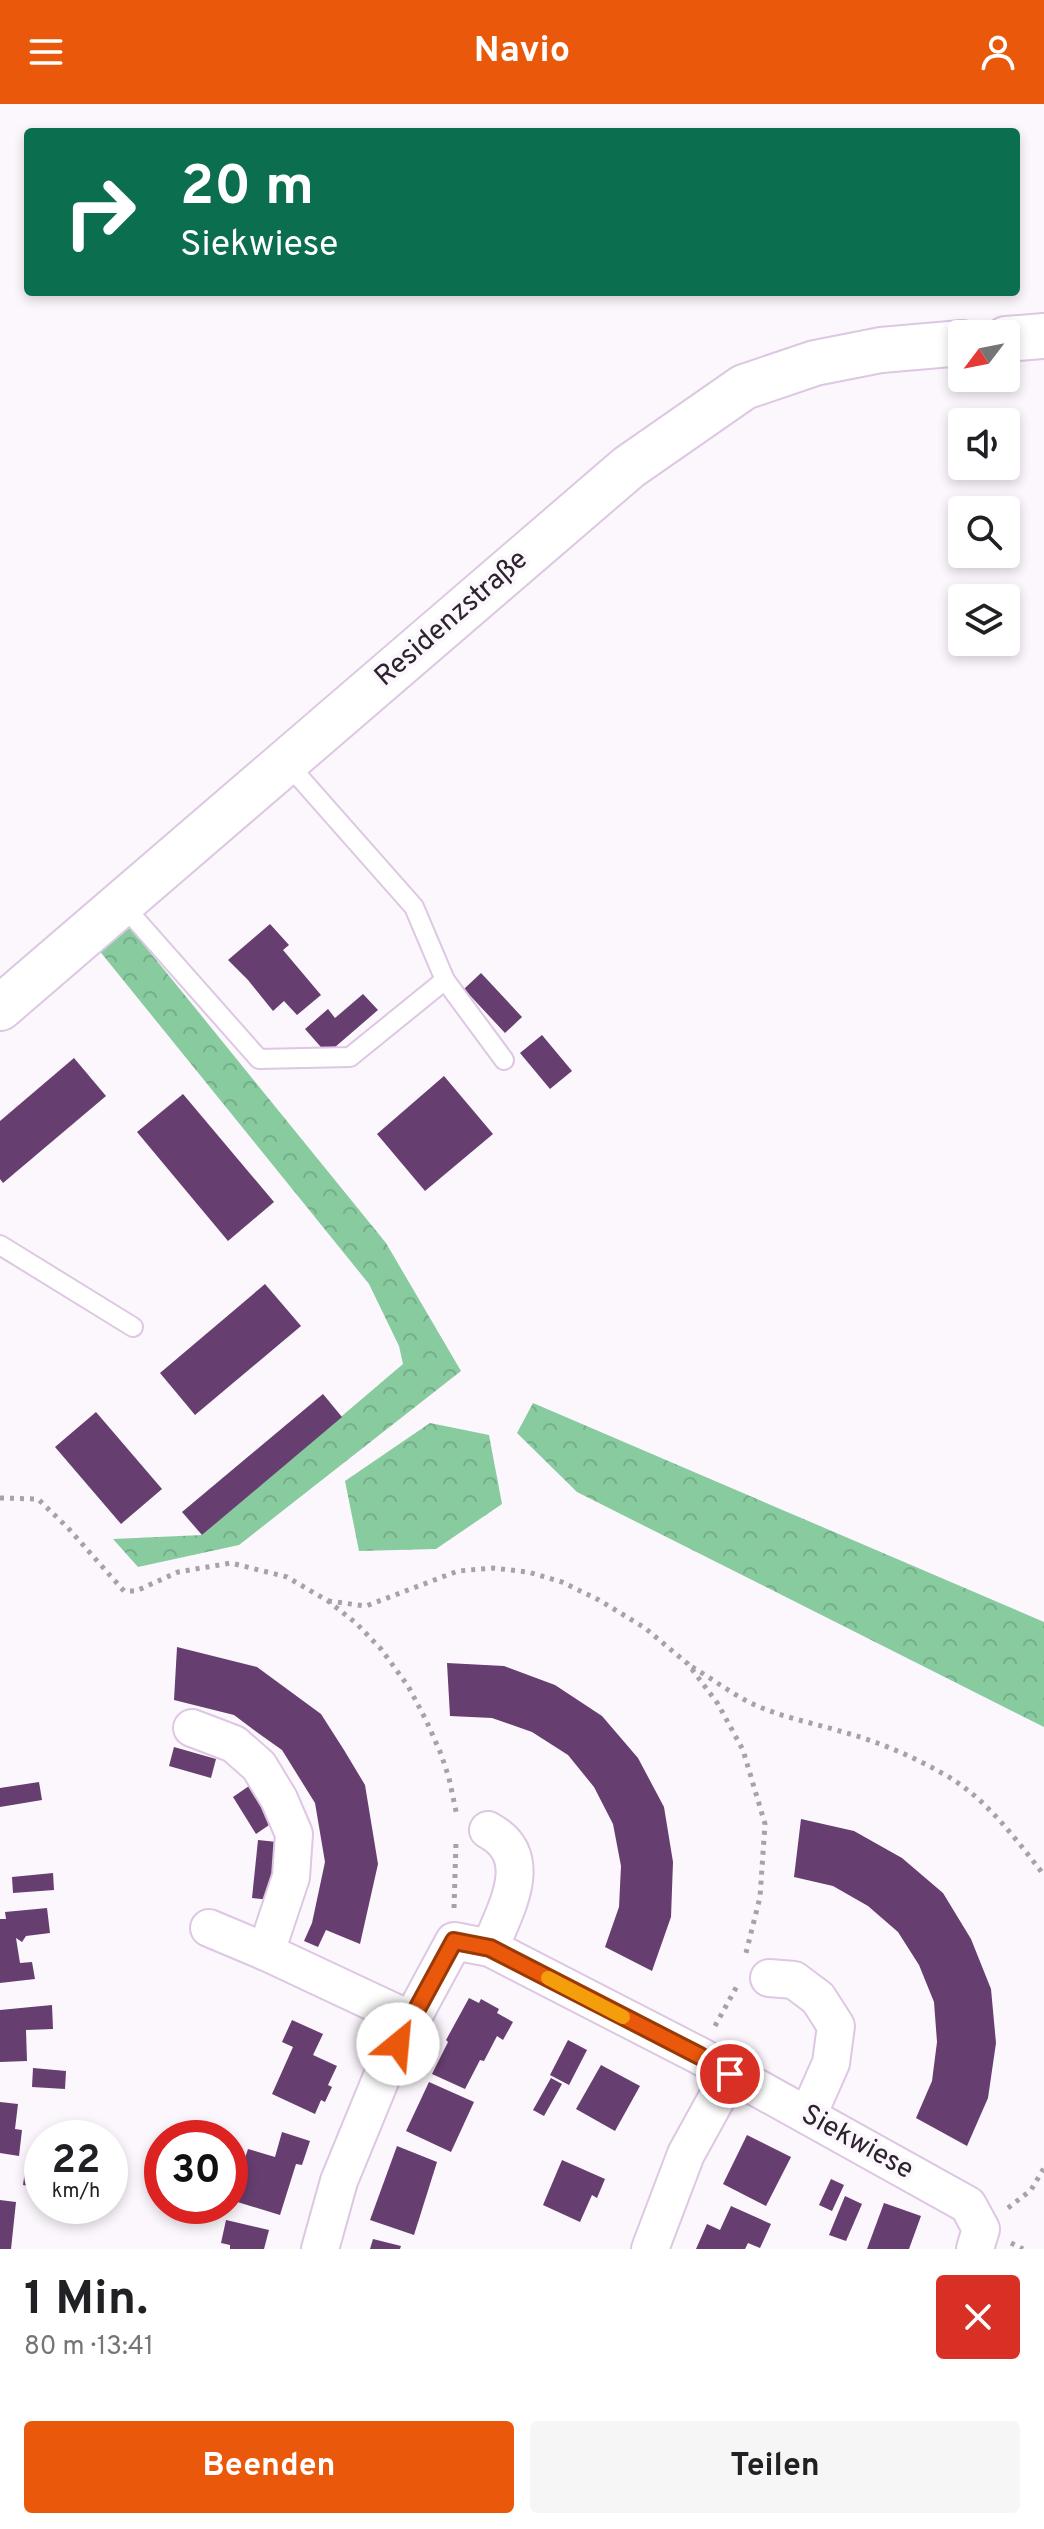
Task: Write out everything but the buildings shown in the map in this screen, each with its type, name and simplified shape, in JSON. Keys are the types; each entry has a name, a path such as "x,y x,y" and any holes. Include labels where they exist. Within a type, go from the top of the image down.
{"main road":[{"path":"1020,338 1044,336"},
{"name":"Residenzstraße","path":"0,1008 629,467 744,387 815,363 881,350 948,344"}],"street":[{"path":"192,1728 234,1744 259,1766 279,1799 294,1834 291,1877 266,1952"},
{"path":"467,1832 499,1836 512,1852 516,1882 490,1948"},
{"path":"209,1928 411,2020"},
{"path":"320,2249 339,2181 385,2069 454,1941"},
{"name":"Siekwiese","path":"454,1941 490,1948 700,2056 968,2205 978,2239"},
{"path":"751,1975 794,1980 818,1998 836,2026 831,2063 808,2115"},
{"path":"650,2249 686,2154 730,2074"}],"lane":[{"path":"286,762 414,907 445,980 504,1060"},
{"path":"122,904 259,1059 350,1057 445,980"},
{"path":"0,1245 133,1327"}],"path":[{"path":"0,1498 38,1499 124,1591 136,1591 178,1572 231,1563 287,1577 328,1601 356,1623 381,1649 408,1686 426,1720 467,1832 454,1941"},
{"path":"328,1601 366,1606 458,1571 493,1568 528,1572 562,1582 645,1628 688,1664 753,1704 800,1722 890,1748 943,1773 980,1800 1003,1823 1044,1875"},
{"path":"688,1664 718,1704 743,1750 765,1824 751,1975 700,2056"},
{"path":"978,2239 1031,2190 1044,2168"}],"green space":[{"path":"127,924 386,1243 461,1371 239,1545 138,1567 113,1539 202,1535 403,1364 399,1346 369,1284 98,949"},
{"path":"533,1403 1044,1622 1044,1727 577,1492 517,1433"},
{"path":"430,1423 489,1435 502,1504 436,1549 359,1551 345,1481"}],"slow traffic":[{"path":"548,1978 623,2017"}],"route":[{"path":"398,2044 454,1941 490,1948 730,2074"}]}
